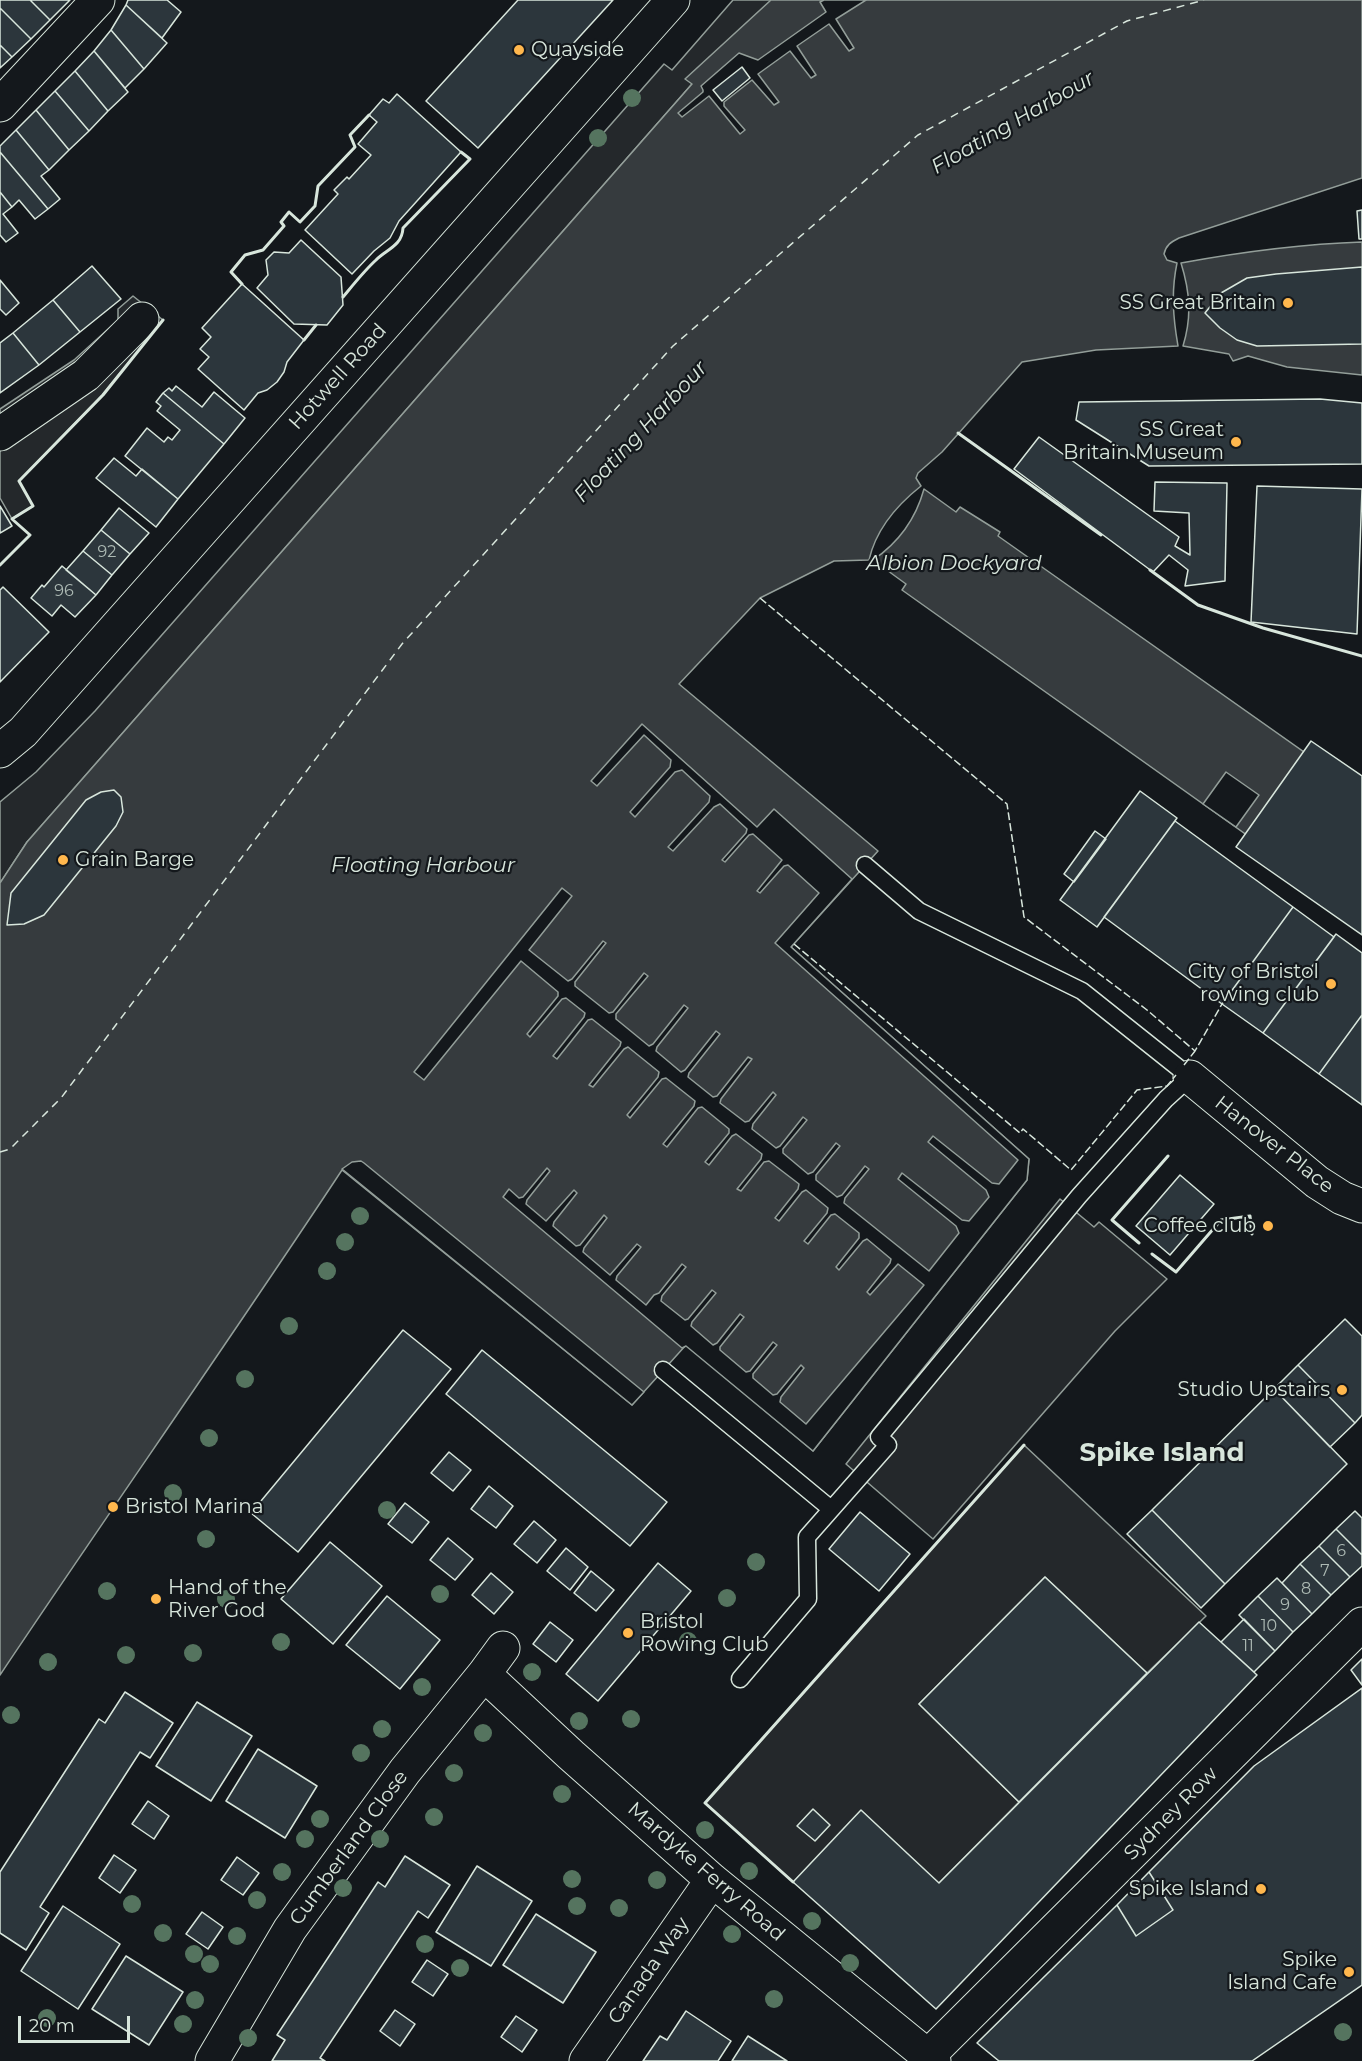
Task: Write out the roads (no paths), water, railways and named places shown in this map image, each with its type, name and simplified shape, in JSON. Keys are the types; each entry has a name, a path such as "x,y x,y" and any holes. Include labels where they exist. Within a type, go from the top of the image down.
{"street":[{"path":"0,105 98,0"},
{"name":"Hotwell Road","path":"0,751 23,732 673,0"},
{"path":"0,434 86,375 142,320"},
{"name":"Hanover Place","path":"1190,1077 1317,1182 1342,1198 1362,1206"},
{"name":"Sydney Row","path":"931,2059 1362,1624"},
{"name":"Cumberland Close","path":"212,2061 290,1929 405,1771 503,1648"},
{"name":"Mardyke Ferry Road","path":"484,1674 712,1880 931,2059"},
{"name":"Canada Way","path":"586,2061 712,1880"}],"lane":[{"path":"740,1679 808,1599 807,1537 888,1445 879,1437 1079,1196 1158,1107 1190,1077 1082,991 920,911 865,865"},
{"path":"663,1370 831,1509"}],"water":[{"name":"Floating Harbour","path":"771,0 1362,0 1362,178 1171,242 1164,254 1167,260 1177,263 1173,305 1178,346 1096,350 1022,362 942,452 918,473 916,478 921,486 889,518 877,538 869,560 834,561 760,598 679,684 878,851 791,947 1029,1159 1027,1180 813,1451 686,1345 632,1405 342,1170 0,1675 0,883 27,842 692,84 685,79"},
{"path":"1362,242 1362,375 1287,367 1248,356 1233,361 1229,354 1183,346 1188,325 1189,304 1181,263 1271,249"},
{"name":"Albion Dockyard","path":"924,489 956,512 960,507 1000,532 998,536 1362,793 1362,917 902,590 906,584 873,560 905,529 921,500"}],"place":[{"name":"Quayside","path":"519,50"},
{"name":"SS Great Britain","path":"1288,303"},
{"name":"SS Great Britain Museum","path":"1236,442"},
{"name":"Grain Barge","path":"63,860"},
{"name":"City of Bristol rowing club","path":"1331,984"},
{"name":"Coffee club","path":"1268,1226"},
{"name":"Studio Upstairs","path":"1342,1390"},
{"name":"Bristol Marina","path":"113,1507"},
{"name":"Hand of the River God","path":"156,1599"},
{"name":"Bristol Rowing Club","path":"628,1633"},
{"name":"Spike Island","path":"1261,1889"},
{"name":"Spike Island Cafe","path":"1349,1972"}],"district":[{"name":"Spike Island","path":"1162,1453"}]}
